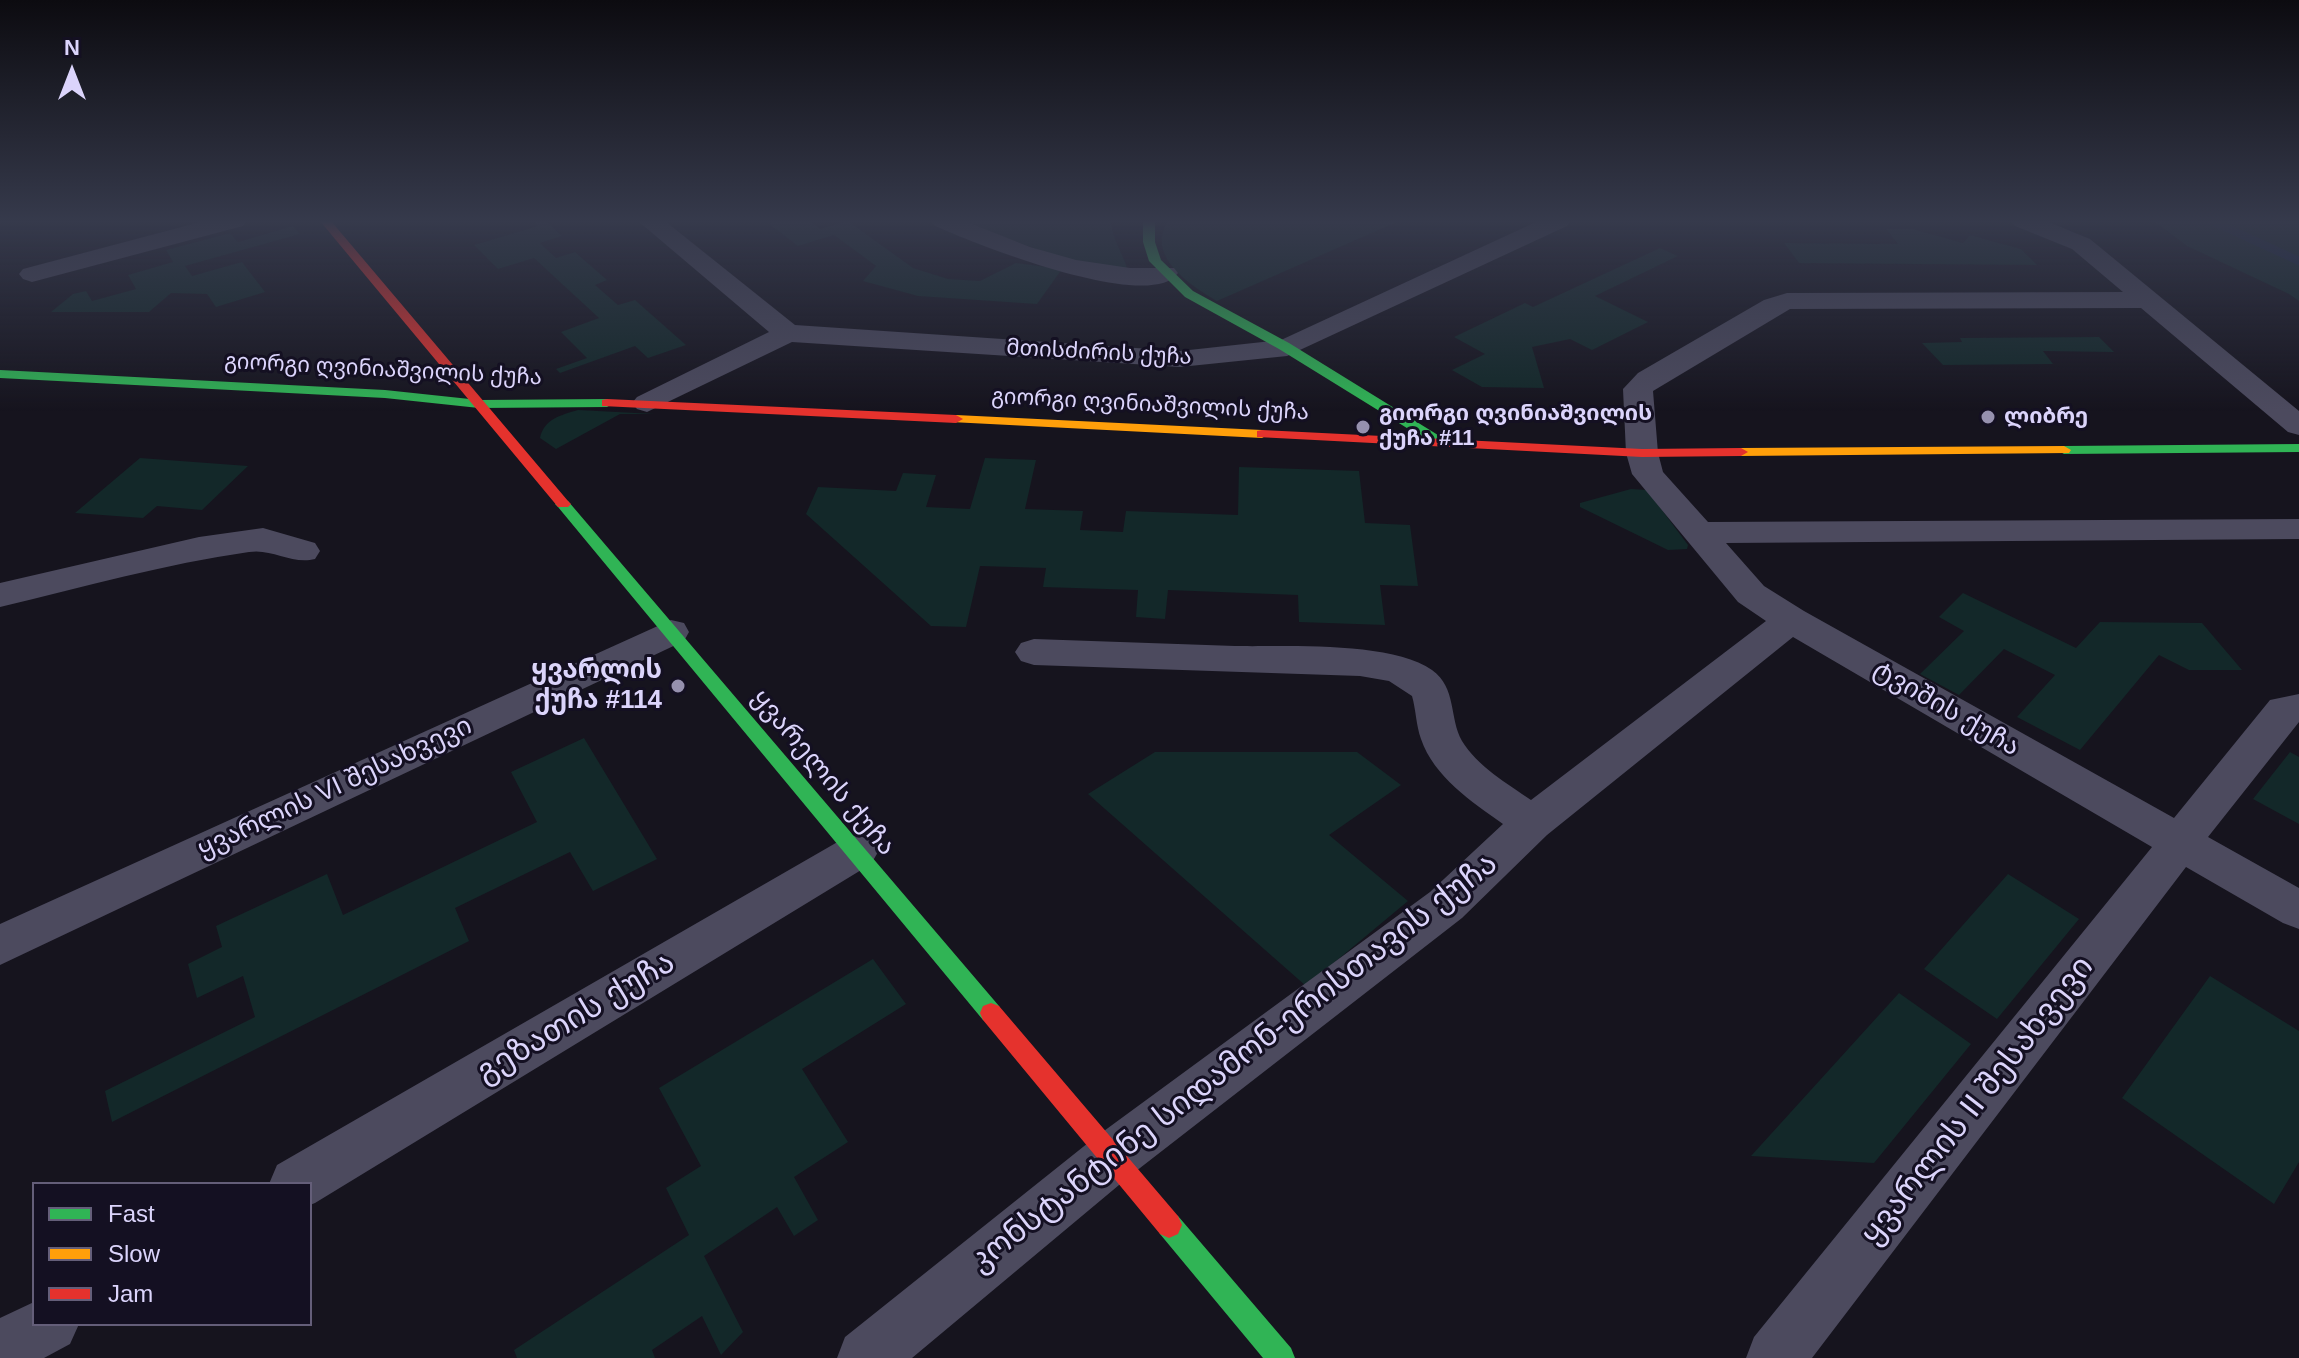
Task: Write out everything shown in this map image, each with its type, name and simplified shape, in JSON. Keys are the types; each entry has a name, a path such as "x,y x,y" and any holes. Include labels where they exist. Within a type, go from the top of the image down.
{"street":[{"name":"ყვარელის ქუჩა","path":"378,284 1281,1358"},
{"path":"647,403 788,333 728,284"},
{"path":"1179,284 1444,445"},
{"name":"მთისძირის ქუჩა","path":"788,333 1139,358 1213,357 1287,348 1423,284"},
{"path":"2131,284 2299,426"},
{"path":"1642,453 1638,389 1648,379 1773,306 1787,301 2150,300"},
{"name":"გიორგი ღვინიაშვილის ქუჩა","path":"0,374 385,394 479,404 647,403 1642,453 2299,448"},
{"name":"ტვიშის ქუჩა","path":"1642,453 1648,474 1751,594 1791,620 2299,910"},
{"path":"1698,533 2299,529"},
{"path":"0,595 199,548 263,539 303,551"},
{"name":"კონსტანტინე სიდამონ-ერისთავის ქუჩა","path":"866,1358 1112,1157 1446,905 1532,823 1791,620"},
{"name":"ყვარლის VI შესახვევი","path":"0,945 671,632"},
{"path":"1034,652 1360,663 1390,668 1419,680 1430,693 1443,744 1462,768 1532,823"},
{"name":"ყვარლის II შესახვევი","path":"1775,1358 2284,710 2299,708"},
{"name":"გეზათის ქუჩა","path":"299,1182 856,852"},
{"path":"0,1349 46,1326"}],"green space":[{"path":"133,284 259,284 265,292 216,307 207,294 171,293 149,312 51,312 73,294 86,291 92,301 136,289"},
{"path":"563,284 597,284 618,305 635,300 686,345 648,358 635,346 560,373 556,369 587,358 561,332 599,318"},
{"path":"875,284 1051,284 1037,304 918,296"},
{"path":"1192,284 1255,284 1217,301"},
{"path":"1582,284 1619,284 1595,296 1648,322 1592,350 1570,339 1532,347 1544,388 1482,387 1452,370 1485,354 1454,337 1525,303 1533,307"},
{"path":"2269,284 2299,284 2299,301"},
{"path":"2099,337 2114,352 2043,351 2053,364 1943,365 1922,343 1962,342 1960,338"},
{"path":"578,410 655,414 620,414 556,449 540,438 549,422"},
{"path":"140,458 248,466 202,510 157,506 143,518 75,513"},
{"path":"985,458 1036,460 1025,509 1083,511 1080,530 1123,532 1126,511 1238,515 1239,467 1359,471 1365,523 1410,525 1418,586 1380,585 1385,625 1299,622 1298,595 1168,590 1165,619 1136,617 1138,590 1043,587 1046,568 980,566 966,627 931,626 806,514 818,487 896,491 903,473 936,475 926,507 970,509"},
{"path":"1631,489 1647,490 1688,545 1687,549 1668,550 1580,507 1580,503"},
{"path":"1963,593 2076,648 2100,622 2202,623 2242,670 2189,670 2159,655 2080,750 2017,717 2055,675 2004,649 1959,695 1920,674 1964,631 1939,617"},
{"path":"584,738 657,859 593,891 570,852 455,908 469,941 112,1122 105,1091 255,1017 243,976 197,998 188,964 222,947 216,926 327,874 343,915 537,822 511,772"},
{"path":"1155,752 1357,752 1401,785 1329,835 1408,901 1306,986 1088,794"},
{"path":"2290,752 2299,757 2299,824 2253,799"},
{"path":"2008,874 2079,919 1997,1019 1924,969"},
{"path":"873,959 906,1004 802,1069 848,1142 794,1177 818,1220 794,1236 777,1207 704,1256 743,1332 721,1355 702,1316 652,1350 655,1358 517,1358 514,1350 689,1235 666,1188 701,1166 659,1088"},
{"path":"2210,976 2299,1031 2299,1162 2274,1204 2122,1098"},
{"path":"1899,993 1971,1044 1874,1163 1751,1156"}],"traffic: fast":[{"path":"1179,284 1189,294 1284,346 1441,443"},
{"path":"0,374 385,394 479,404 607,403"},
{"path":"2064,450 2299,448"},
{"path":"563,504 991,1013"},
{"path":"1169,1225 1281,1358"}],"traffic: slow":[{"path":"956,419 1262,434"},
{"path":"1741,452 2064,450"}],"traffic: jam":[{"path":"378,284 563,504"},
{"path":"607,403 956,419"},
{"path":"1262,434 1642,453 1741,452"},
{"path":"991,1013 1169,1225"}],"place":[{"name":"ლიბრე","path":"1988,417"},
{"name":"გიორგი ღვინიაშვილის ქუჩა #11","path":"1363,427"},
{"name":"ყვარლის ქუჩა #114","path":"678,686"}]}
